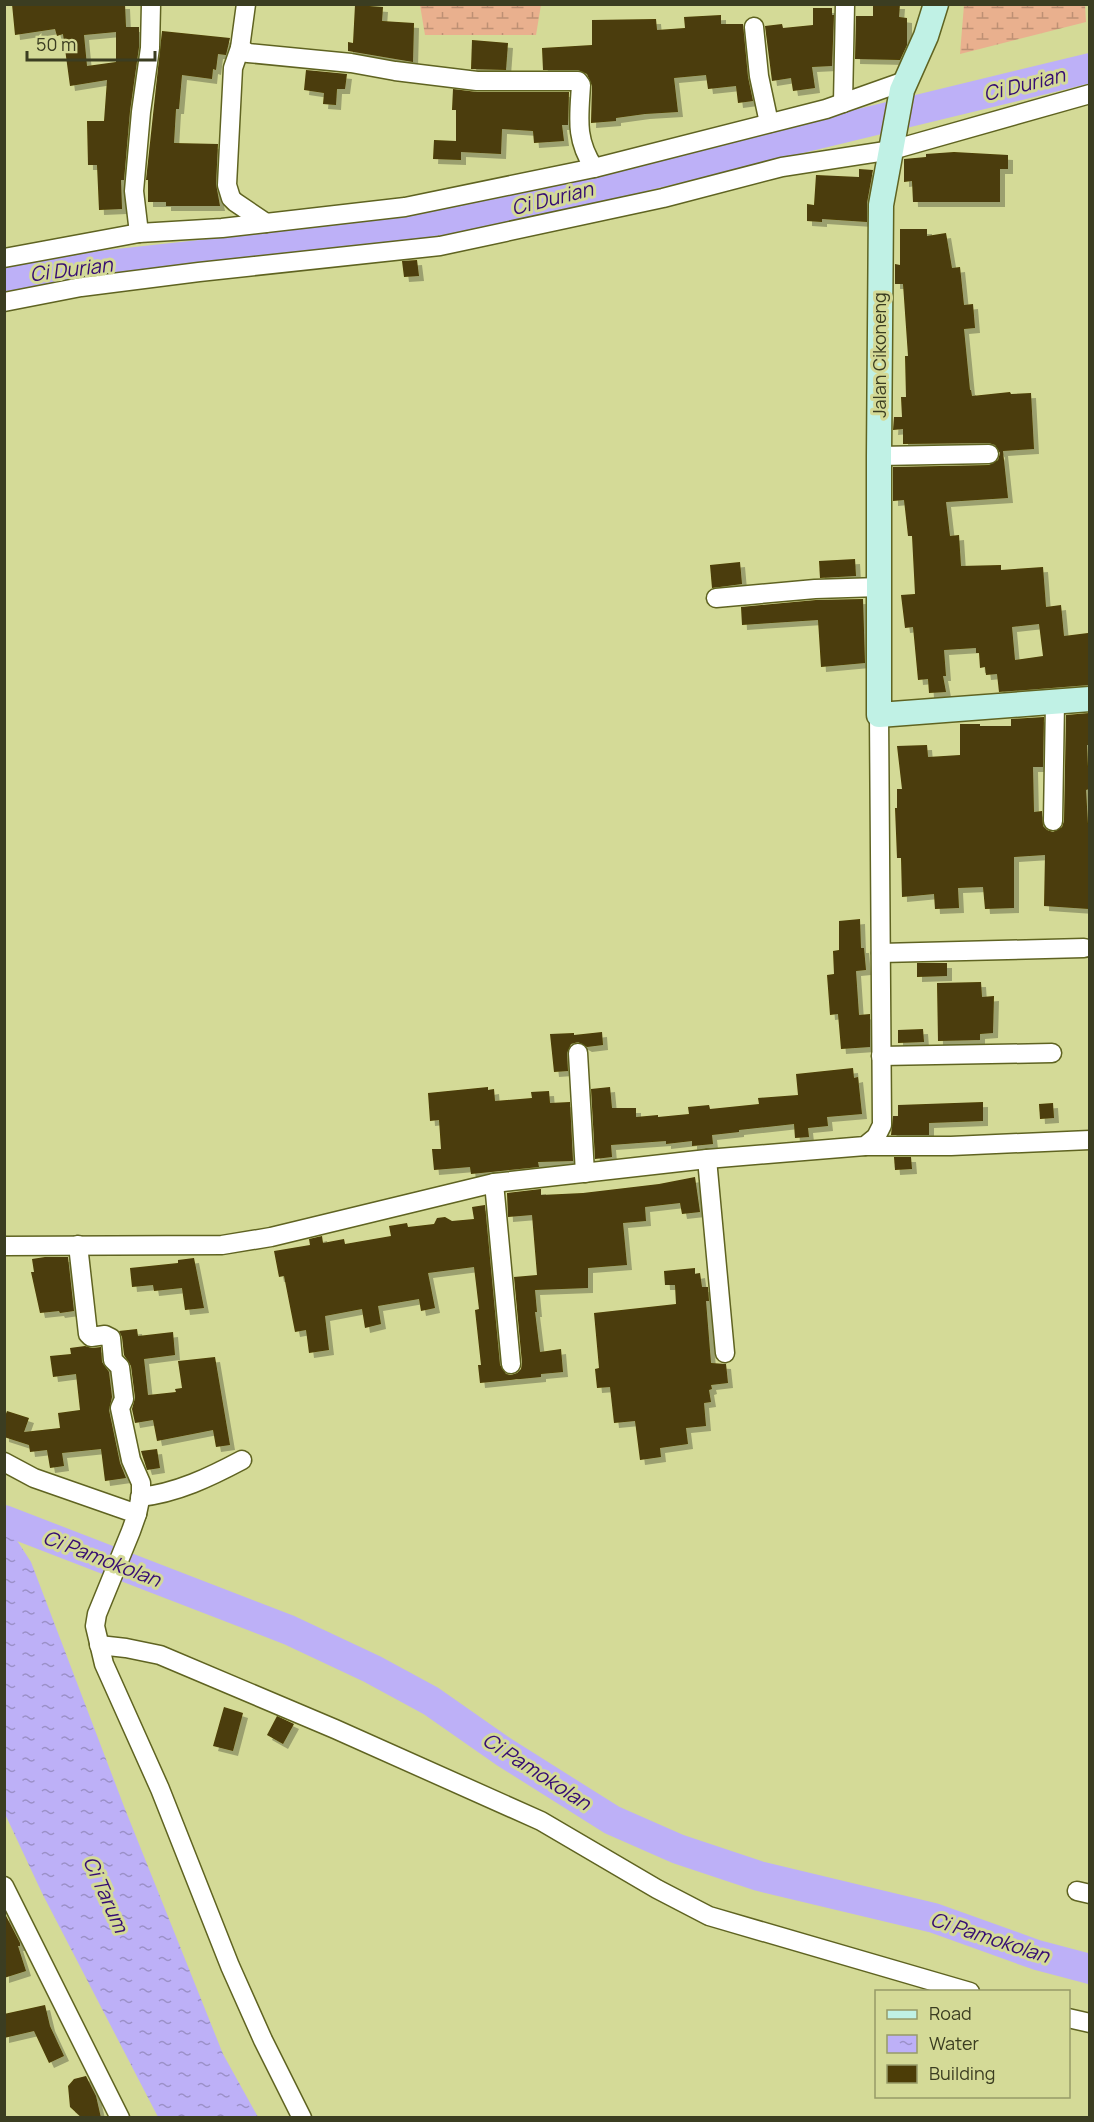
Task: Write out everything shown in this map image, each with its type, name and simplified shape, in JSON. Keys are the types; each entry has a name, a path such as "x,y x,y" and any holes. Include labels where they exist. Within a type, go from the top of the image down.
{"street":[{"path":"139,233 134,191 141,112 150,48 152,4"},
{"path":"246,4 240,48 233,68 227,185 231,198 266,223"},
{"path":"843,103 845,4"},
{"name":"Jalan Cikoneng","path":"879,715 881,206 904,85 926,36 936,4"},
{"path":"754,27 759,76 769,123"},
{"path":"240,48 248,53 351,63 394,71 477,81 578,81 581,85 580,140 594,168"},
{"path":"4,258 139,233 222,228 405,207 594,168 904,85"},
{"path":"4,302 81,287 440,246 663,198 782,167 893,146 1089,94"},
{"path":"879,456 989,454"},
{"path":"716,598 814,589 880,587"},
{"path":"865,1146 876,1137 882,1125 879,715 1089,699"},
{"path":"1053,821 1055,702"},
{"path":"881,953 1084,948"},
{"path":"578,1053 585,1173"},
{"path":"881,1056 1052,1053"},
{"path":"4,1246 222,1245 315,1227 494,1183 707,1159 865,1146 951,1146 1089,1140"},
{"path":"707,1159 725,1353"},
{"path":"494,1183 512,1364"},
{"path":"78,1245 88,1334 91,1337 105,1335 111,1338 113,1360 120,1367 124,1399 120,1408 131,1460 141,1483 139,1505 128,1540 97,1614 95,1626 99,1645 104,1664 160,1789 230,1966 263,2040 302,2118"},
{"path":"4,1462 34,1478 139,1505 242,1460"},
{"path":"99,1645 160,1655 335,1729 541,1821 657,1889 709,1916 963,1990"},
{"path":"4,1886 120,2118"},
{"path":"1070,2018 1089,2023"}],"green space":[{"path":"420,4 541,5 536,35 425,35"},
{"path":"964,5 1085,5 1086,22 960,54"}],"water":[{"name":"Ci Tarum","path":"5,1522 31,1562 125,1809 223,2054 258,2117 158,2117 42,1893 5,1814"}],"building":[{"path":"12,4 125,4 126,27 139,27 139,47 124,180 121,180 122,209 99,210 97,165 88,165 87,121 104,121 107,80 70,86 63,34 57,36 55,29 15,35","holes":["116,32 116,62 87,66 84,35"]},
{"path":"873,4 900,4 899,17 907,18 907,45 900,60 855,59 856,16 873,16"},
{"path":"355,5 383,7 382,21 414,23 413,62 348,51 348,42 353,43"},
{"path":"813,8 832,8 832,15 834,15 832,66 812,67 815,88 793,91 791,78 772,81 765,26 782,24 783,28 813,25"},
{"path":"721,15 721,24 743,24 748,77 753,101 738,103 736,86 708,89 706,75 674,78 678,112 645,114 616,118 616,121 591,123 592,86 587,74 578,70 543,70 542,48 592,45 592,20 656,19 657,30 685,28 684,17"},
{"path":"162,31 230,38 226,55 218,54 212,79 182,75 179,109 176,109 174,143 218,144 216,184 220,206 166,206 166,202 148,202 148,180 146,180"},
{"path":"472,40 508,43 506,70 471,69"},
{"path":"306,70 347,74 345,89 337,89 336,105 323,104 324,93 304,90"},
{"path":"453,89 477,92 569,92 568,125 562,125 564,141 534,143 533,131 502,129 501,154 461,152 461,160 433,159 434,140 456,141 456,110 452,110"},
{"path":"954,152 1008,155 1008,169 1000,169 1000,202 913,202 912,181 904,182 904,159 926,157 926,154"},
{"path":"859,169 873,170 867,203 867,222 822,219 822,222 807,221 807,204 814,205 816,175 859,177"},
{"path":"900,229 927,229 927,236 946,233 952,268 960,267 964,305 973,304 975,328 964,329 972,396 1010,392 1011,394 1031,393 1034,449 1003,451 1008,498 946,502 950,536 959,535 961,566 1001,565 1001,570 1043,567 1046,607 1061,605 1064,636 1088,633 1089,685 999,692 997,674 986,675 985,667 980,668 979,653 976,653 976,648 944,650 946,676 943,676 946,692 929,693 928,679 918,680 913,627 905,628 901,595 915,594 912,536 908,536 904,500 893,501 893,467 989,465 998,460 1000,453 995,445 989,443 903,444 903,429 893,430 894,417 902,417 901,397 906,397 905,356 908,356 903,284 895,284 895,264 900,265","holes":["1039,624 1043,656 1015,660 1012,627"]},
{"path":"417,260 419,276 404,277 402,261"},
{"path":"855,559 856,576 820,578 819,561"},
{"path":"740,562 742,584 712,588 710,565"},
{"path":"863,599 865,663 821,667 818,620 742,625 741,607 816,600"},
{"path":"1089,713 1089,745 1087,745 1089,789 1086,790 1089,909 1044,906 1045,855 1014,857 1014,908 985,909 983,887 958,888 959,908 935,909 934,894 902,897 901,858 897,858 895,808 897,808 897,789 902,789 897,746 927,745 928,757 960,755 960,724 1011,726 1011,719 1044,717 1043,767 1033,767 1034,812 1042,811 1043,826 1053,832 1062,827 1064,821 1066,715"},
{"path":"860,919 861,948 864,948 866,970 856,971 859,1015 870,1014 870,1047 841,1049 838,1014 830,1015 827,975 834,974 833,951 839,950 839,921"},
{"path":"917,963 947,963 947,976 917,977"},
{"path":"981,982 982,997 994,996 993,1033 980,1034 980,1040 938,1041 937,983"},
{"path":"923,1029 924,1042 898,1043 898,1030"},
{"path":"602,1032 603,1045 587,1047 578,1042 571,1044 567,1053 568,1071 554,1072 550,1034 574,1033 574,1035"},
{"path":"853,1068 854,1078 858,1077 862,1114 827,1117 828,1126 808,1128 809,1137 795,1138 794,1124 712,1135 713,1144 692,1146 692,1141 666,1144 666,1141 611,1145 612,1157 595,1159 591,1089 610,1087 612,1108 636,1108 636,1117 658,1115 658,1117 689,1114 688,1107 709,1105 710,1109 759,1104 758,1098 798,1095 796,1074"},
{"path":"488,1087 488,1090 494,1089 495,1101 532,1098 531,1092 549,1091 550,1103 570,1102 573,1161 538,1162 539,1167 471,1174 470,1167 434,1170 432,1149 441,1149 439,1120 430,1121 428,1093"},
{"path":"983,1102 983,1121 929,1123 929,1135 891,1135 893,1116 898,1116 898,1105"},
{"path":"1053,1103 1054,1118 1040,1119 1039,1104"},
{"path":"894,1157 911,1157 912,1169 895,1170"},
{"path":"695,1177 700,1212 682,1214 680,1203 645,1207 646,1221 623,1223 627,1265 588,1268 588,1288 535,1290 540,1352 561,1349 563,1372 541,1374 541,1377 480,1383 478,1365 481,1365 475,1310 479,1309 474,1267 428,1273 435,1308 421,1311 419,1299 378,1306 381,1324 365,1328 362,1309 325,1316 329,1350 309,1353 306,1330 295,1332 284,1276 279,1277 274,1251 310,1245 309,1239 322,1236 323,1243 344,1239 345,1244 391,1236 389,1226 407,1223 408,1227 434,1224 437,1218 445,1217 452,1221 474,1219 472,1207 485,1205 500,1365 506,1374 517,1373 522,1363 514,1277 537,1275 532,1215 508,1217 507,1193 541,1189 541,1195 583,1193 659,1184"},
{"path":"68,1257 74,1311 40,1313 31,1272 34,1272 32,1259"},
{"path":"194,1258 204,1308 185,1310 182,1288 154,1291 153,1285 132,1287 130,1268 178,1263 178,1260"},
{"path":"695,1268 695,1274 700,1273 702,1287 708,1287 709,1301 706,1301 711,1363 726,1364 728,1383 711,1385 712,1389 709,1390 711,1402 704,1403 706,1426 686,1428 688,1444 660,1448 661,1457 640,1460 635,1421 614,1423 610,1387 597,1388 595,1369 599,1368 594,1313 676,1304 675,1285 665,1285 664,1271"},
{"path":"137,1329 138,1336 173,1332 175,1355 144,1359 148,1395 176,1392 175,1389 182,1388 178,1361 215,1357 230,1445 216,1447 213,1430 157,1441 153,1420 135,1423 132,1409 135,1398 131,1366 124,1355 119,1331"},
{"path":"101,1347 102,1362 109,1372 112,1397 109,1410 120,1463 126,1478 105,1481 101,1449 62,1453 64,1466 50,1468 47,1450 30,1452 29,1445 4,1437 4,1419 7,1411 29,1418 24,1432 60,1428 58,1413 80,1410 76,1374 53,1377 50,1356 71,1354 70,1348"},
{"path":"157,1449 160,1468 147,1470 141,1451"},
{"path":"224,1707 243,1713 233,1751 213,1746"},
{"path":"277,1716 294,1724 283,1744 267,1735"},
{"path":"4,1912 20,1943 18,1946 26,1971 4,1978"},
{"path":"45,2005 50,2026 64,2056 49,2063 34,2031 4,2038 4,2014"},
{"path":"86,2076 96,2096 101,2118 82,2118 70,2107 68,2086 74,2079"}],"waterway":[{"name":"Ci Durian","path":"4,279 34,273 219,253 497,212 1090,68"},
{"name":"Ci Pamokolan","path":"4,1520 289,1630 372,1669 431,1701 504,1752 612,1820 678,1849 759,1876 934,1918 1037,1955 1090,1969"}]}
